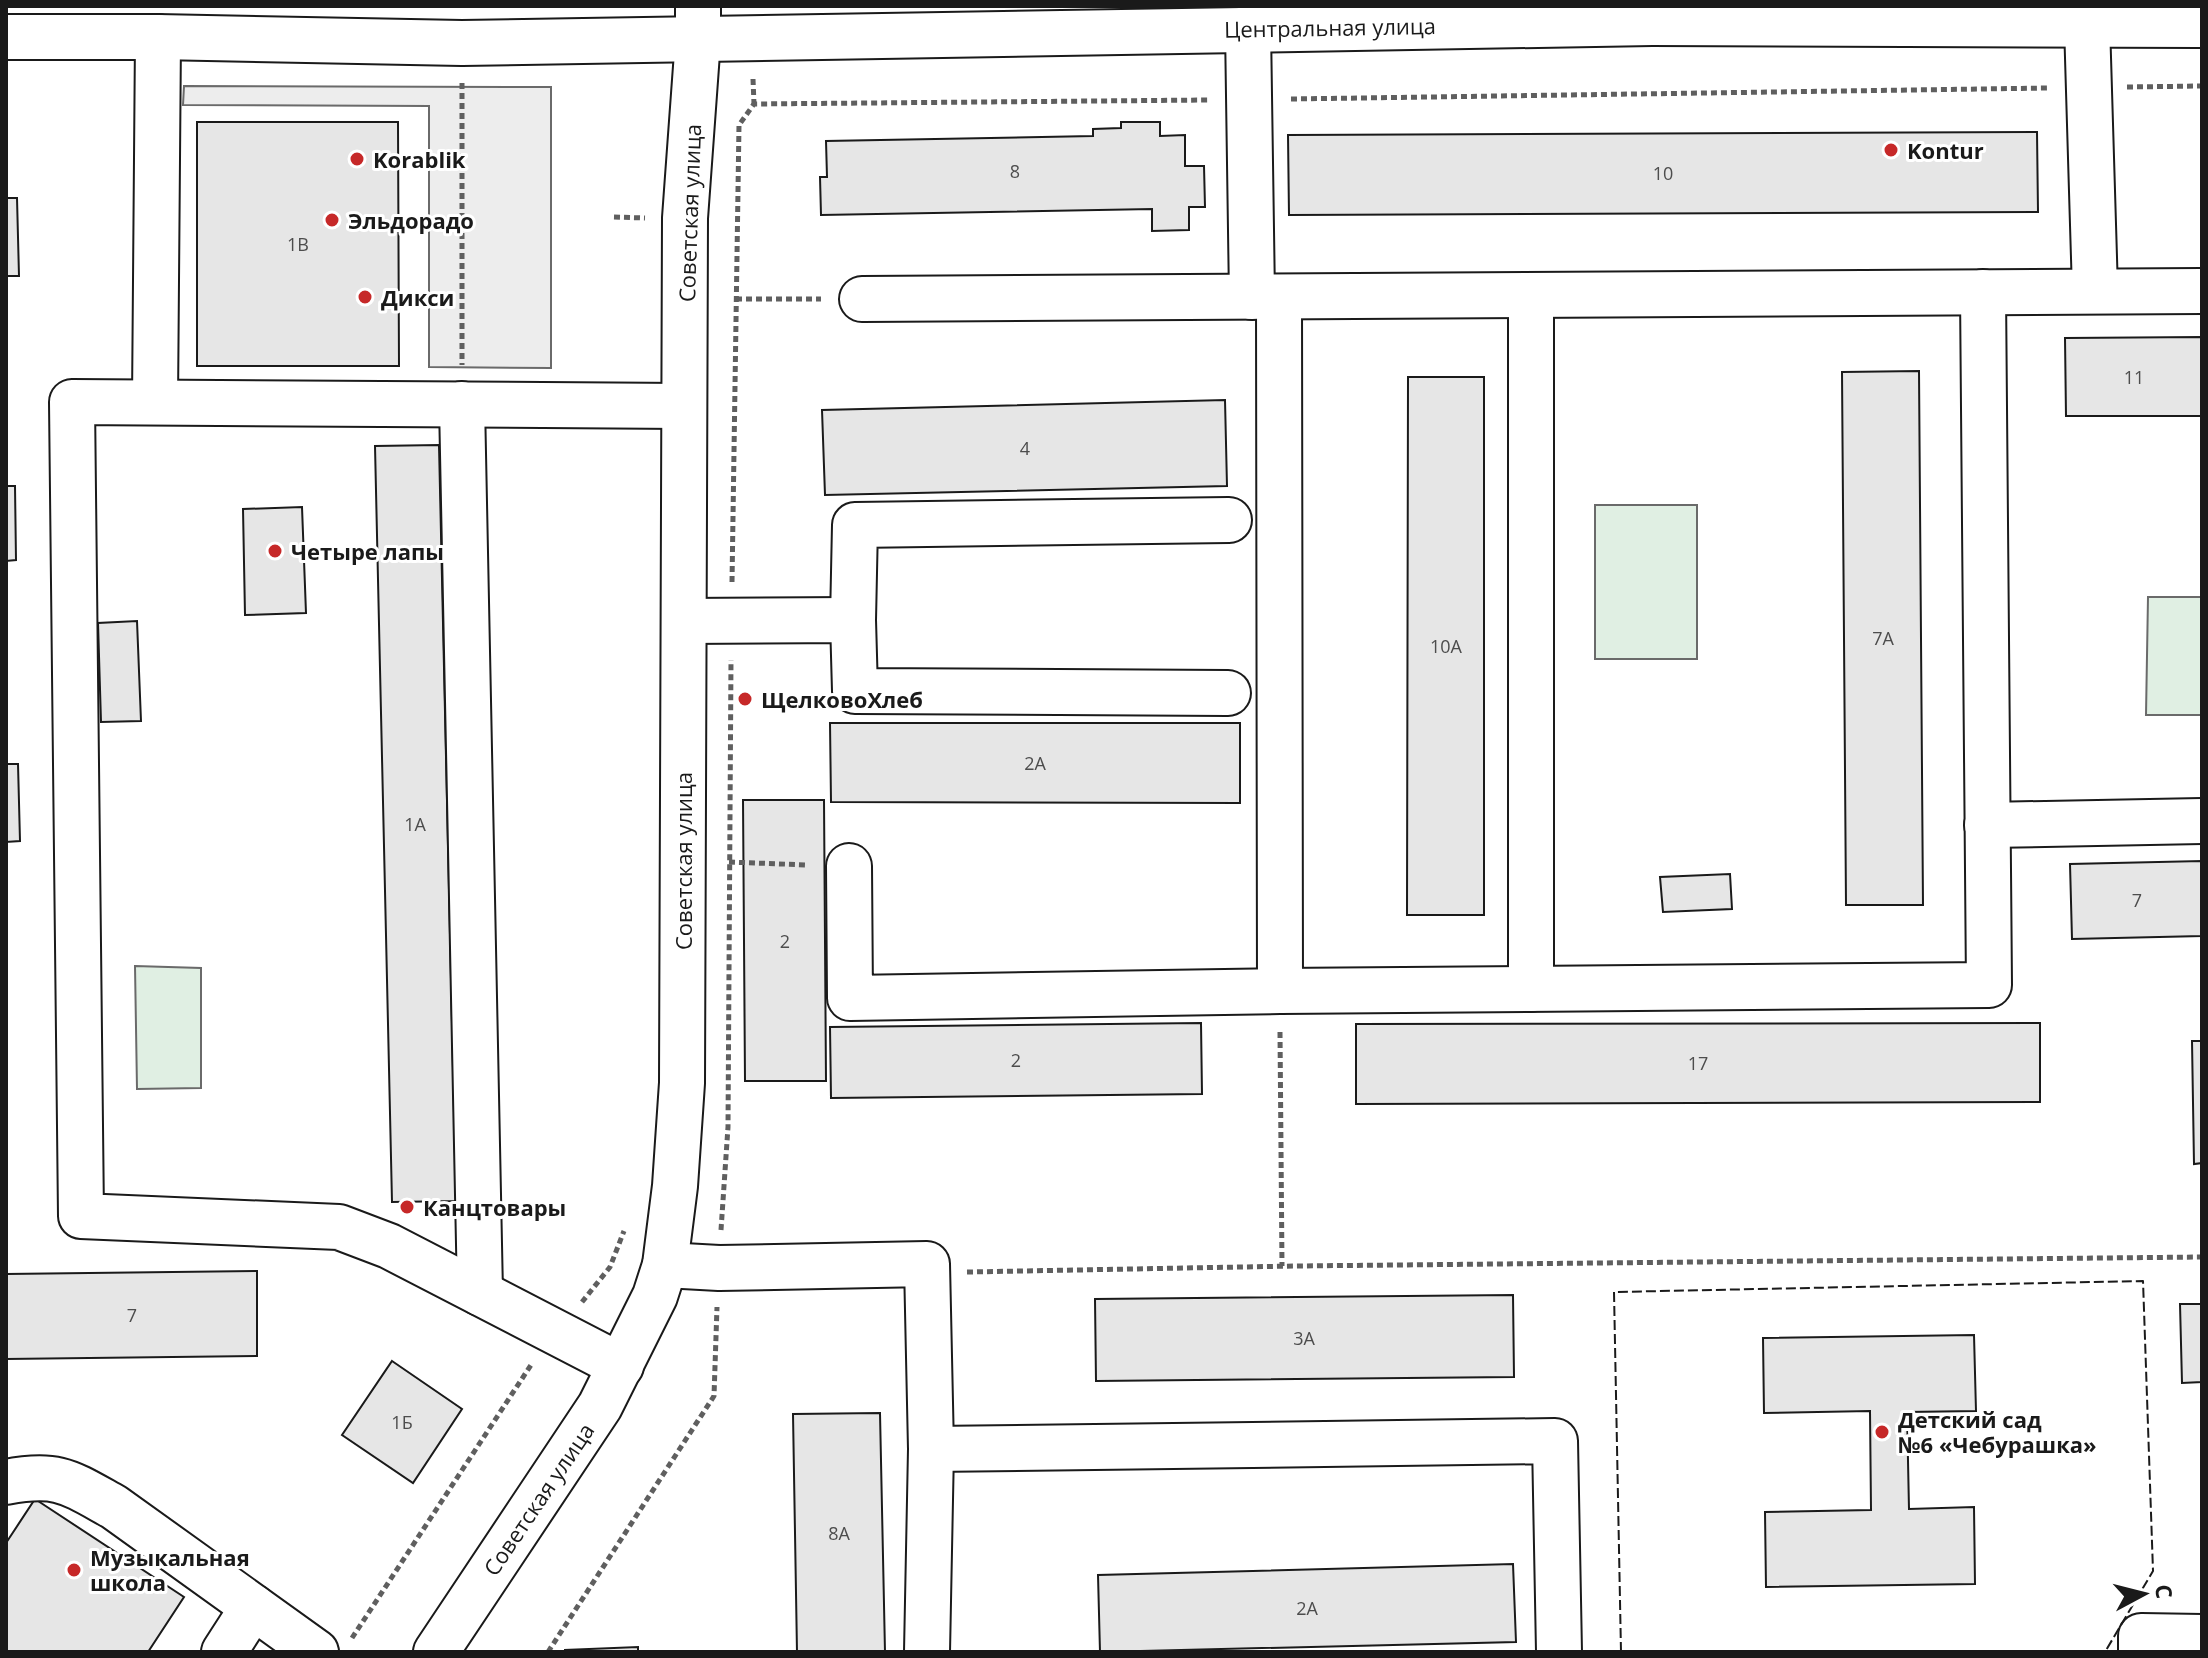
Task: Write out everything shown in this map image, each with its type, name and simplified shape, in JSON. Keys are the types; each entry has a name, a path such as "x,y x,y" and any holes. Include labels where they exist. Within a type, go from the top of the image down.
{"street":[{"name":"Центральная улица","path":"6,37 462,43 698,22 1248,28 1652,23 2087,24 2177,18"},
{"name":"Советская улица","path":"436,1652 592,1418 655,1296 665,1265 675,1186 682,1083 685,218 698,22"},
{"path":"2087,24 2095,291"},
{"path":"1248,28 1265,297 1280,991"},
{"path":"155,402 158,37"},
{"path":"862,299 2202,291"},
{"path":"849,866 850,998 1989,985 1983,292"},
{"path":"1531,295 1531,989"},
{"path":"621,1366 389,1246 339,1227 81,1216 72,402 684,406"},
{"path":"462,404 480,1293"},
{"path":"1228,693 855,691 853,620 855,525 1229,520"},
{"path":"684,621 853,620"},
{"path":"1987,825 2202,821"},
{"path":"665,1265 719,1268 927,1264 931,1449 927,1652"},
{"path":"931,1449 1555,1441 1559,1652"},
{"path":"6,1482 44,1477 63,1480 114,1507 253,1607 334,1645"},
{"path":"224,1652 253,1607"},
{"path":"2141,1652 2141,1636 2202,1637"}],"path":[{"path":"462,43 462,404"},
{"path":"736,299 862,299"},
{"path":"729,862 849,866"},
{"path":"1280,991 1282,1266"},
{"path":"334,1645 553,1331 592,1293 610,1267 624,1231"},
{"path":"927,1273 1282,1266 2202,1257"}],"green space":[{"path":"1595,505 1697,505 1697,659 1595,659"},
{"path":"2148,597 2202,597 2202,715 2146,715"},
{"path":"135,966 201,968 201,1088 137,1089"}],"shaded area":[{"path":"184,86 551,87 551,368 429,367 429,106 183,105"}],"building":[{"path":"197,122 398,122 399,366 197,366"},
{"path":"1121,122 1160,122 1160,136 1185,135 1185,166 1204,166 1205,207 1189,207 1189,230 1152,231 1152,209 821,215 820,177 827,177 826,141 1093,136 1093,129 1121,128"},
{"path":"2037,132 2038,212 1289,215 1288,135"},
{"path":"6,198 17,198 19,276 6,276"},
{"path":"2202,337 2202,416 2066,416 2065,338"},
{"path":"1919,371 1923,905 1846,905 1842,372"},
{"path":"1408,377 1484,377 1484,915 1407,915"},
{"path":"1225,400 1227,486 825,495 822,410"},
{"path":"439,445 456,1201 392,1202 375,446"},
{"path":"6,486 15,486 16,560 6,561"},
{"path":"302,507 306,613 245,615 243,509"},
{"path":"137,621 141,721 101,722 98,623"},
{"path":"830,723 1240,723 1240,803 831,802"},
{"path":"6,764 18,764 20,841 6,842"},
{"path":"743,800 824,800 826,1081 745,1081"},
{"path":"2202,861 2202,936 2072,939 2070,864"},
{"path":"1730,874 1732,909 1663,912 1660,877"},
{"path":"1201,1023 1202,1094 831,1098 830,1027"},
{"path":"2040,1023 2040,1102 1356,1104 1356,1024"},
{"path":"2192,1041 2202,1041 2202,1163 2194,1164"},
{"path":"257,1271 257,1356 6,1359 6,1274"},
{"path":"1513,1295 1514,1377 1096,1381 1095,1299"},
{"path":"2180,1304 2202,1304 2202,1382 2182,1383"},
{"path":"1974,1335 1976,1411 1907,1412 1909,1509 1974,1507 1975,1584 1766,1587 1765,1512 1871,1510 1870,1411 1764,1413 1763,1338"},
{"path":"392,1361 462,1409 413,1483 342,1435"},
{"path":"880,1413 885,1652 797,1652 793,1414"},
{"name":"Музыкальная школа","path":"35,1499 184,1597 148,1652 6,1652 6,1543"},
{"path":"1513,1564 1516,1642 1100,1652 1098,1575"},
{"path":"638,1647 638,1652 565,1652 565,1650"}],"fence":[{"path":"1621,1652 1614,1292 2143,1281 2153,1571 2105,1652"}],"place":[{"name":"Kontur","path":"1891,150"},
{"name":"Korablik","path":"357,159"},
{"name":"Эльдорадо","path":"332,220"},
{"name":"Дикси","path":"365,297"},
{"name":"Четыре лапы","path":"275,551"},
{"name":"ЩелковоХлеб","path":"745,699"},
{"name":"Канцтовары","path":"407,1207"},
{"name":"Детский сад №6 «Чебурашка»","path":"1882,1432"},
{"name":"Музыкальная школа","path":"74,1570"}]}
